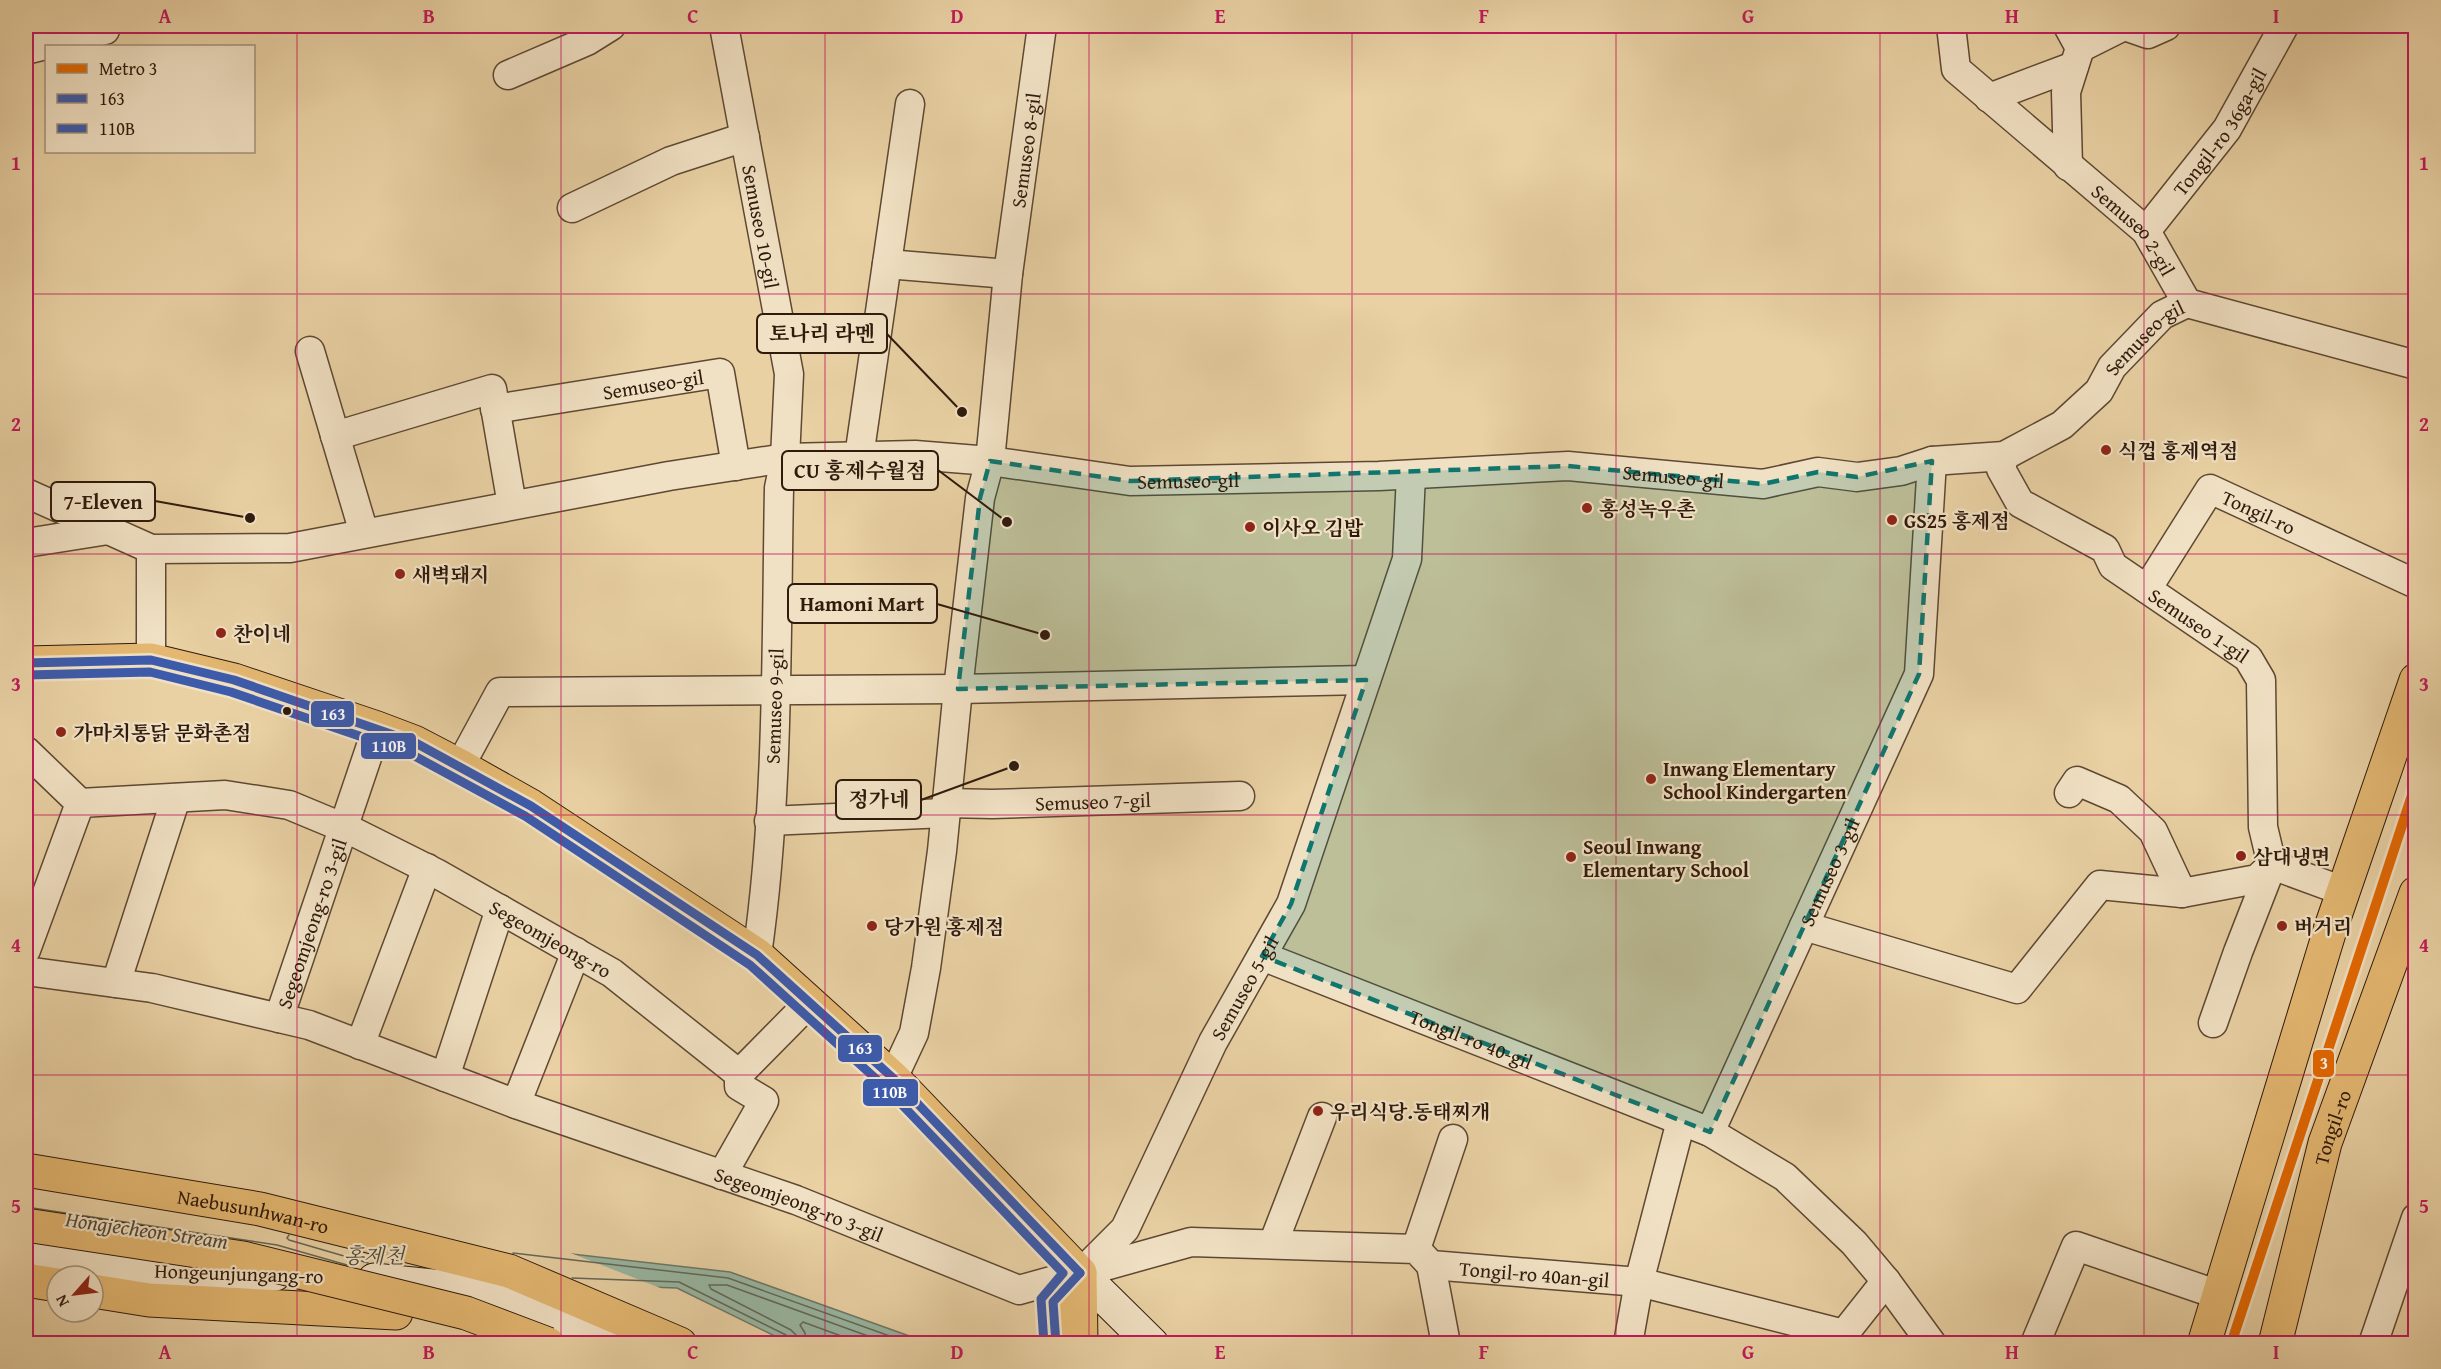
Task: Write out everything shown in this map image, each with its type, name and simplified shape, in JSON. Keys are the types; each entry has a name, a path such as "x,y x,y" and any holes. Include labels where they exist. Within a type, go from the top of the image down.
{"main road":[{"path":"26,663 151,660 234,680 414,742 541,813 757,955 892,1078 1080,1273 1081,1343"},
{"path":"2204,1344 2343,891 2415,680"},
{"name":"Tongil-ro","path":"2275,1344 2325,1143 2413,911"},
{"name":"Naebusunhwan-ro","path":"26,1170 260,1209 509,1271 680,1344"},
{"path":"26,1225 243,1258 466,1313 548,1344"},
{"path":"1056,1344 1053,1302 1080,1273"},
{"path":"26,1280 45,1284"},
{"path":"105,1293 149,1300 396,1313"}],"street":[{"path":"508,75 587,41 611,26"},
{"name":"Semuseo 10-gil","path":"724,26 789,374 785,458"},
{"name":"Semuseo 2-gil","path":"1951,26 1956,69 2146,231 2187,303"},
{"path":"1989,98 2074,46 2124,26 2148,34 2166,26"},
{"name":"Tongil-ro 36ga-gil","path":"2146,231 2227,129 2284,26"},
{"path":"26,50 105,27"},
{"name":"Semuseo 8-gil","path":"990,461 1033,29"},
{"path":"2068,166 2066,92 2074,46"},
{"path":"859,457 910,104"},
{"name":"Semuseo 10-gil","path":"572,208 671,161 745,137"},
{"path":"887,264 1008,274"},
{"name":"Semuseo-gil","path":"151,549 290,548 512,505 785,458 915,455 990,461 1130,481 1411,475 1568,466 1763,483 1818,471 1857,477 1901,471 1932,461 2004,456 2062,425 2098,391 2112,367 2162,315 2187,303 2415,365"},
{"path":"310,351 364,533"},
{"name":"Semuseo-gil","path":"495,409 720,373 736,466"},
{"path":"335,436 492,389 512,505"},
{"name":"Semuseo 1-gil","path":"2004,456 2001,469 2020,503 2105,549 2113,566 2248,658 2262,680 2263,827 2272,865"},
{"name":"Semuseo 9-gil","path":"757,955 764,906 769,821 775,691 779,488 785,458"},
{"path":"892,1078 914,1033 926,968 980,498 990,461"},
{"name":"Semuseo 3-gil","path":"1710,1132 1919,674 1932,461"},
{"name":"Semuseo 5-gil","path":"1080,1273 1125,1228 1214,1042 1291,904 1407,559 1411,475"},
{"name":"Tongil-ro","path":"2147,589 2210,489 2415,584"},
{"path":"26,493 151,549 151,660"},
{"path":"26,543 108,530"},
{"path":"460,766 500,692 958,689 1366,680"},
{"path":"344,828 377,728"},
{"path":"26,751 80,803 26,950"},
{"path":"2069,792 2077,781 2119,799 2153,831 2182,893"},
{"name":"Segeomjeong-ro","path":"80,803 225,795 289,806 344,828 427,868 576,952 612,973 739,1074 739,1086 764,1101 722,1175"},
{"name":"Semuseo 7-gil","path":"769,821 992,804 1240,796"},
{"path":"116,983 176,798"},
{"name":"Segeomjeong-ro 3-gil","path":"279,1018 344,828"},
{"path":"1804,926 2017,989 2100,885 2182,893 2257,879 2272,865"},
{"path":"2272,865 2343,891"},
{"path":"2214,1023 2238,952 2272,865"},
{"path":"360,1045 427,868"},
{"path":"446,1077 500,909"},
{"path":"516,1104 576,952"},
{"name":"Tongil-ro 40-gil","path":"1262,956 1710,1132 1785,1177 1854,1243 1886,1281 1932,1344"},
{"name":"Segeomjeong-ro 3-gil","path":"26,971 152,988 309,1025 516,1104 795,1200 1018,1290 1080,1273"},
{"path":"739,1074 810,1002"},
{"path":"1273,1244 1322,1117"},
{"path":"1639,1282 1681,1121"},
{"name":"Tongil-ro 40an-gil","path":"1446,1344 1424,1257 1453,1139"},
{"path":"2373,1344 2415,1218"},
{"name":"Tongil-ro 40an-gil","path":"1080,1273 1191,1242 1273,1244 1424,1257 1639,1282 1847,1340 1886,1281"},
{"path":"2035,1344 2076,1246 2219,1295"},
{"name":"Hongeunjungang-ro","path":"26,1254 148,1271 312,1275 442,1287 571,1321 624,1344"},
{"path":"1080,1273 1152,1344"},
{"name":"Tongil-ro 40an-gil","path":"1628,1344 1639,1282"},
{"path":"26,1294 45,1296"},
{"name":"Hongeunjungang-ro","path":"105,1306 162,1314 396,1313 479,1331 520,1344"}],"highlighted area":[{"path":"990,461 1130,481 1568,466 1763,484 1818,472 1857,477 1932,461 1919,674 1710,1132 1262,956 1291,904 1366,680 958,689 980,498"}],"water":[{"path":"431,1238 730,1272 929,1343 789,1343 677,1288 501,1282"}],"pier":[{"name":"홍제천","path":"26,1179 432,1235 563,1250 668,1291 372,1282 26,1215"}],"metro line":[{"name":"3","path":"2231,1344 2416,783"}],"transit line":[{"name":"163","path":"26,663 151,660 234,680 414,742 531,806 757,955 893,1078 1080,1273"},
{"name":"110B","path":"26,675 150,672 231,692 409,753 525,816 750,965 885,1087 1063,1273 1041,1299 1044,1344"},
{"name":"163","path":"1056,1344 1053,1302 1080,1273"}],"place":[{"name":"토나리 라멘","path":"962,412"},
{"name":"식껍 홍제역점","path":"2106,450"},
{"name":"홍성녹우촌","path":"1587,508"},
{"name":"7-Eleven","path":"250,518"},
{"name":"GS25 홍제점","path":"1892,520"},
{"name":"CU 홍제수월점","path":"1007,522"},
{"name":"이사오 김밥","path":"1250,527"},
{"name":"새벽돼지","path":"400,574"},
{"name":"찬이네","path":"221,633"},
{"name":"Hamoni Mart","path":"1045,635"},
{"name":"가마치통닭 문화촌점","path":"61,732"},
{"name":"정가네","path":"1014,766"},
{"name":"Inwang Elementary School Kindergarten","path":"1651,779"},
{"name":"삼대냉면","path":"2241,856"},
{"name":"Seoul Inwang Elementary School","path":"1571,857"},
{"name":"당가원 홍제점","path":"872,926"},
{"name":"버거리","path":"2282,926"},
{"name":"우리식당.동태찌개","path":"1318,1111"}],"water label":[{"name":"Hongjecheon Stream","path":"147,1230"}]}
